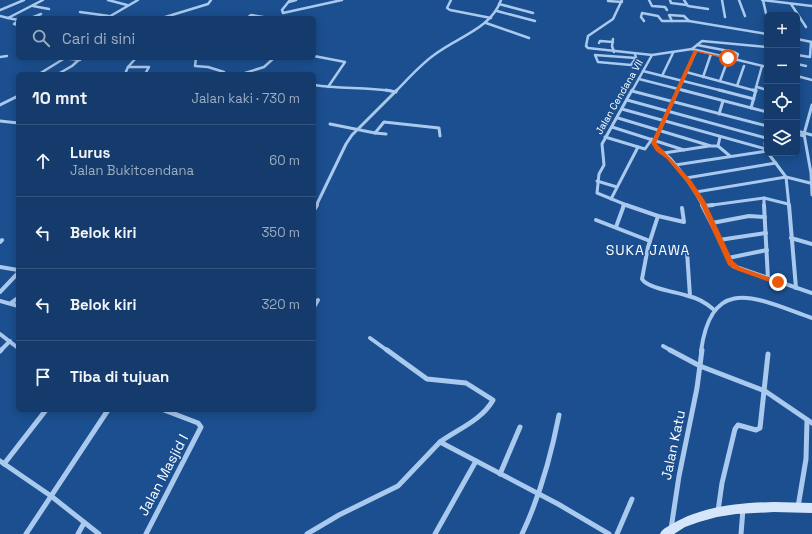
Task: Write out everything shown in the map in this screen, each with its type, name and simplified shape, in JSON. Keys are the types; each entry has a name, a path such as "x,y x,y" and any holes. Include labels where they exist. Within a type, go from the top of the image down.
{"street":[{"path":"0,10 24,0"},
{"path":"8,18 43,0"},
{"path":"108,0 127,6"},
{"path":"117,3 121,0"},
{"path":"110,16 138,0"},
{"path":"169,16 208,4 211,0"},
{"path":"281,16 283,13 282,10 289,1 296,0"},
{"path":"283,13 342,0"},
{"path":"451,0 447,8 450,10 491,18"},
{"path":"316,207 324,193 342,147 367,118 396,92 433,55 486,23 497,11 501,0"},
{"path":"649,0 652,6 665,7 667,10"},
{"path":"670,0 671,3 708,9"},
{"path":"684,0 687,5"},
{"path":"722,0 723,12 726,17"},
{"path":"739,0 745,16"},
{"path":"766,12 763,0 811,7"},
{"path":"807,0 811,7"},
{"path":"608,1 622,1 612,22 588,36 586,46 590,50 652,55 694,50 762,66 751,108"},
{"path":"500,4 533,13"},
{"path":"791,4 806,27"},
{"path":"33,6 49,9"},
{"path":"497,11 535,21"},
{"path":"80,12 102,16"},
{"path":"644,21 641,18 641,12 658,16 663,23 672,21 689,21 764,34"},
{"path":"36,16 41,14"},
{"path":"672,21 669,15 684,16 689,21"},
{"path":"0,16 16,20"},
{"path":"486,23 529,38"},
{"path":"800,39 812,42 810,57 800,55"},
{"path":"599,43 601,40 613,40 614,52"},
{"path":"605,137 638,147 647,148 664,121 694,50 697,45 704,41 764,47"},
{"path":"697,45 734,52 738,54 736,60"},
{"path":"662,76 673,53"},
{"path":"635,54 636,58 631,65 596,61 595,55 636,58"},
{"path":"703,77 711,54"},
{"name":"Jalan Cendana VII","path":"597,181 604,165 602,146 605,137 618,118 652,55"},
{"path":"0,56 8,56"},
{"path":"316,56 345,62 328,87"},
{"path":"42,72 61,60"},
{"path":"61,72 79,60"},
{"path":"126,72 134,60"},
{"path":"195,60 195,66 208,67 224,72"},
{"path":"250,72 261,70 272,60"},
{"path":"720,81 727,62"},
{"path":"800,65 806,66"},
{"path":"737,86 744,66"},
{"path":"128,67 149,67 146,72"},
{"path":"643,71 754,99"},
{"path":"686,72 737,86 764,90"},
{"path":"800,77 812,80"},
{"path":"639,78 764,111"},
{"path":"316,85 328,87 368,87 396,92"},
{"path":"633,90 764,124"},
{"path":"0,105 16,97"},
{"path":"627,100 764,137"},
{"path":"719,112 723,101"},
{"path":"812,105 807,119 805,135 811,173 810,183 812,195"},
{"path":"622,109 720,136 764,150"},
{"path":"618,118 711,146"},
{"path":"807,119 812,121"},
{"path":"0,121 16,123"},
{"path":"374,133 382,122 385,122 437,127 440,130 440,136"},
{"path":"330,124 386,134"},
{"path":"712,134 716,124"},
{"path":"612,127 654,139 684,150"},
{"path":"800,132 805,135"},
{"path":"800,134 812,135"},
{"path":"718,146 720,136"},
{"path":"654,139 655,146 676,165 696,192 733,266 812,293"},
{"path":"664,153 718,146 730,156"},
{"path":"611,199 638,147"},
{"path":"676,165 764,151"},
{"path":"771,156 786,177 796,288"},
{"path":"686,178 776,163"},
{"path":"696,192 786,177 810,183"},
{"path":"617,186 597,181 597,193 658,216 684,222 682,208"},
{"path":"704,206 764,198 788,204"},
{"path":"764,198 768,279"},
{"path":"616,228 624,204"},
{"path":"658,216 650,241 642,278 643,282 648,285 690,296 706,303 713,309 727,300 742,298 812,318"},
{"path":"712,223 749,216 765,217"},
{"path":"596,220 650,241"},
{"path":"719,240 766,233"},
{"path":"791,238 812,244"},
{"path":"728,258 767,250"},
{"path":"687,252 690,296"},
{"path":"0,267 16,271"},
{"path":"1,291 16,273"},
{"path":"11,303 16,299"},
{"path":"316,304 318,300"},
{"path":"0,301 16,305"},
{"name":"Jalan Katu","path":"668,532 708,320 713,309"},
{"path":"0,334 16,346"},
{"path":"307,534 339,515 398,486 440,442 477,418 491,405 493,400 490,396 464,382 437,382 427,379 370,338"},
{"path":"0,351 10,341"},
{"path":"663,346 700,366 765,391 809,422 806,459 798,508"},
{"path":"718,511 722,483 738,425 756,430 760,428 768,354"},
{"path":"44,412 2,463 51,496 99,534"},
{"path":"26,534 107,412"},
{"name":"Jalan Masjid I","path":"146,534 201,427 198,423 169,412"},
{"path":"522,534 539,493 552,448 559,415"},
{"path":"500,474 520,427"},
{"path":"440,442 539,493 609,534"},
{"path":"435,534 476,461"},
{"path":"617,534 632,499"},
{"path":"668,532 718,511 743,507 812,508"},
{"path":"741,534 743,507"},
{"path":"78,534 84,523"}],"district":[{"name":"SUKA JAWA","path":"648,250"}],"route":[{"path":"728,58 696,51 677,89 654,143 658,149 669,157 703,202 730,263 738,269 778,282"}]}
